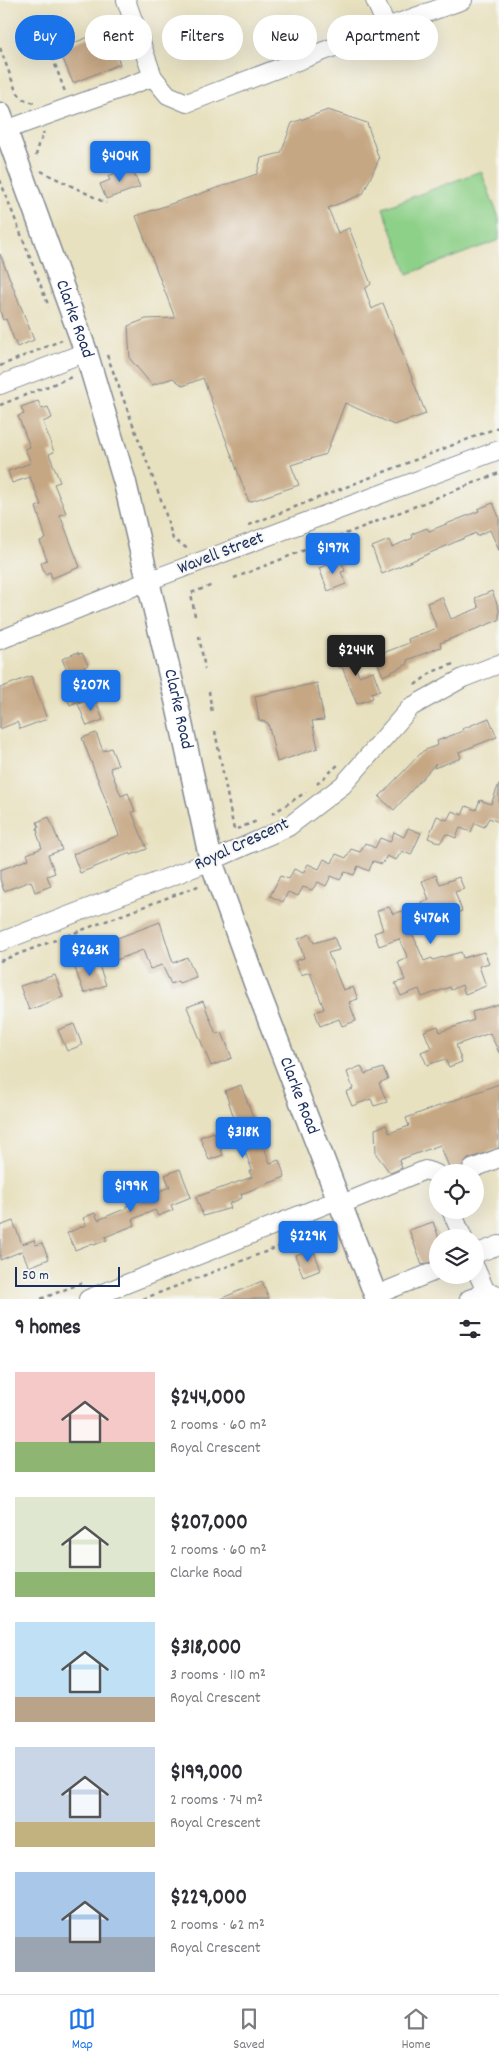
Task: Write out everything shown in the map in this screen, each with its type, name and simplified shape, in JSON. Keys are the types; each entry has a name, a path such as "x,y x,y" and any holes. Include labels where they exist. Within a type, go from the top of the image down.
{"main road":[{"name":"Clarke Road","path":"2,125 86,352 125,483 211,862 255,983 341,1202 376,1297"}],"street":[{"path":"126,0 154,77 168,95 187,103 327,50"},
{"path":"375,0 381,15"},
{"path":"420,15 463,0"},
{"path":"2,125 36,110 154,77"},
{"path":"0,385 86,352"},
{"name":"Wavell Street","path":"0,640 148,581 499,450"},
{"name":"Royal Crescent","path":"0,942 211,862 288,827 343,784 412,707 463,678 499,664"},
{"path":"484,1164 499,1158"},
{"path":"88,1299 425,1170 429,1171"},
{"path":"484,1251 499,1245"},
{"path":"376,1297 429,1274"},
{"path":"469,1299 492,1294 484,1281"}],"path":[{"path":"0,48 16,91 36,110 44,135 38,146 36,155 38,162"},
{"path":"54,60 66,92 63,93"},
{"path":"44,179 40,170 106,203"},
{"path":"0,180 52,315"},
{"path":"0,366 62,341 59,333"},
{"path":"0,405 74,376"},
{"path":"125,403 163,505 173,539 186,550 196,546"},
{"path":"241,528 499,427"},
{"path":"234,578 499,473"},
{"path":"195,616 191,593 213,585"},
{"path":"199,636 205,670"},
{"path":"209,692 212,713"},
{"path":"215,731 234,830 258,821"},
{"path":"313,787 340,763"},
{"path":"272,814 307,791"},
{"path":"0,961 200,885 204,894"},
{"path":"143,1299 331,1227"},
{"path":"41,1299 87,1281"}],"green space":[{"path":"481,171 499,218 499,240 408,274 383,208"}],"building":[{"path":"85,38 85,60 118,60 120,64 73,83 64,60 75,60 75,43"},
{"path":"328,110 367,123 379,159 363,194 328,208 338,233 349,228 371,284 365,289 372,309 383,303 426,414 394,425 345,403 326,454 291,465 299,485 249,502 203,378 183,386 173,378 152,385 130,359 128,326 146,319 175,318 136,216 257,174 261,158 281,153 292,123"},
{"path":"131,167 140,187 106,199 100,184 110,180 108,176"},
{"path":"0,254 34,340 17,347 6,319 3,320 0,311"},
{"path":"38,401 42,409 48,407 52,418 43,422 54,452 49,454 60,482 54,484 66,513 60,515 80,567 52,578 50,572 45,574 41,563 47,560 40,541 46,539 36,507 41,505 30,477 12,483 8,471 31,463 25,449 30,447 18,416 24,414 21,407"},
{"path":"493,503 499,517 499,550 490,530 477,536 476,533 382,574 372,547 389,540 392,547 413,538 412,534 427,528 429,531 479,511 478,509"},
{"path":"341,560 345,571 341,572 346,584 328,591 319,568"},
{"path":"492,591 499,609 499,620 440,643 441,647 407,660 408,664 383,676 375,656 409,643 408,639 437,628 427,603 442,597 451,619 479,608 475,598"},
{"path":"347,646 359,676 373,671 380,690 371,693 373,698 357,704 342,667 339,668 333,652"},
{"path":"78,652 79,654 82,653 88,665 84,667 87,674 71,680 62,659"},
{"path":"31,676 47,719 20,729 17,722 0,729 0,688"},
{"path":"317,683 324,720 312,721 318,748 277,762 268,723 259,720 255,696"},
{"path":"79,687 84,699 70,705 65,692"},
{"path":"95,698 103,720 87,726 78,704"},
{"path":"489,718 497,737 459,752 461,758 434,768 436,763 394,810 379,797 423,751 438,745 437,741"},
{"path":"96,733 103,751 111,748 118,765 110,768 121,796 128,793 135,811 132,812 147,849 131,855 130,853 80,873 73,854 119,835 82,738"},
{"path":"499,784 499,822 489,818 484,827 475,823 471,832 460,828 456,838 446,834 440,843 428,838 437,816 447,820 452,811 462,815 466,806 476,810 480,800 491,804"},
{"path":"49,817 62,850 48,855 55,873 47,876 51,886 35,892 31,881 4,891 0,879 0,870 29,859 27,854 42,848 37,833 37,828 39,827 37,822"},
{"path":"408,828 421,833 411,855 402,851 396,860 387,856 382,864 373,861 369,871 358,866 354,875 345,872 340,880 331,876 326,886 318,882 312,890 303,887 298,896 288,892 283,902 270,896 280,876 289,879 294,869 303,873 308,864 319,869 324,859 332,863 336,854 346,858 351,849 360,852 365,843 375,848 380,838 390,842 394,832 404,837"},
{"path":"436,875 440,884 459,877 464,889 455,892 462,911 449,916 445,909 408,923 424,961 461,952 463,958 484,952 489,963 479,966 486,986 465,994 462,985 451,990 450,987 422,997 419,989 401,996 395,983 405,980 398,962 408,958 399,939 379,946 374,933 383,930 377,911 389,907 393,914 422,905 421,902 429,900 422,881"},
{"path":"160,922 173,963 187,957 196,977 171,984 162,965 150,969 143,950 111,962 104,943"},
{"path":"310,934 314,943 334,937 339,950 328,953 343,990 353,987 358,999 349,1002 356,1021 342,1026 339,1019 320,1026 315,1012 324,1009 310,972 301,975 295,961 304,958 298,939"},
{"path":"97,960 106,985 84,993 75,968"},
{"path":"55,975 63,997 29,1010 20,986"},
{"path":"203,1001 216,1034 222,1032 232,1058 211,1066 187,1007"},
{"path":"499,1004 499,1053 490,1033 456,1045 462,1062 449,1067 445,1059 427,1065 421,1052 431,1048 424,1031 438,1026 440,1032 474,1020 472,1012"},
{"path":"74,1024 82,1045 67,1051 58,1030"},
{"path":"361,1066 365,1074 383,1068 388,1079 379,1083 387,1102 374,1106 371,1099 352,1106 346,1092 353,1089 347,1072"},
{"path":"499,1084 499,1148 468,1159 464,1164 448,1164 440,1145 399,1160 402,1168 390,1173 376,1154 375,1129 386,1125 389,1133 409,1126 406,1118"},
{"path":"241,1085 270,1163 279,1160 285,1177 241,1194 242,1198 229,1204 231,1208 203,1216 196,1197 252,1177 249,1171 252,1170 236,1128 225,1091"},
{"path":"214,1132 223,1155 209,1160 200,1137"},
{"path":"180,1169 191,1197 171,1205 173,1210 158,1216 155,1210 133,1219 135,1225 105,1237 107,1240 75,1250 67,1233 86,1225 83,1218 95,1213 98,1220 127,1208 126,1206 160,1193 159,1191 170,1187 165,1175"},
{"path":"13,1221 22,1244 34,1240 36,1245 42,1243 49,1259 29,1267 22,1251 0,1260 0,1226"},
{"path":"433,1222 436,1229 429,1229 429,1263 422,1265 409,1230"},
{"path":"313,1249 321,1270 303,1277 295,1255"},
{"path":"262,1281 269,1299 220,1299"}]}
